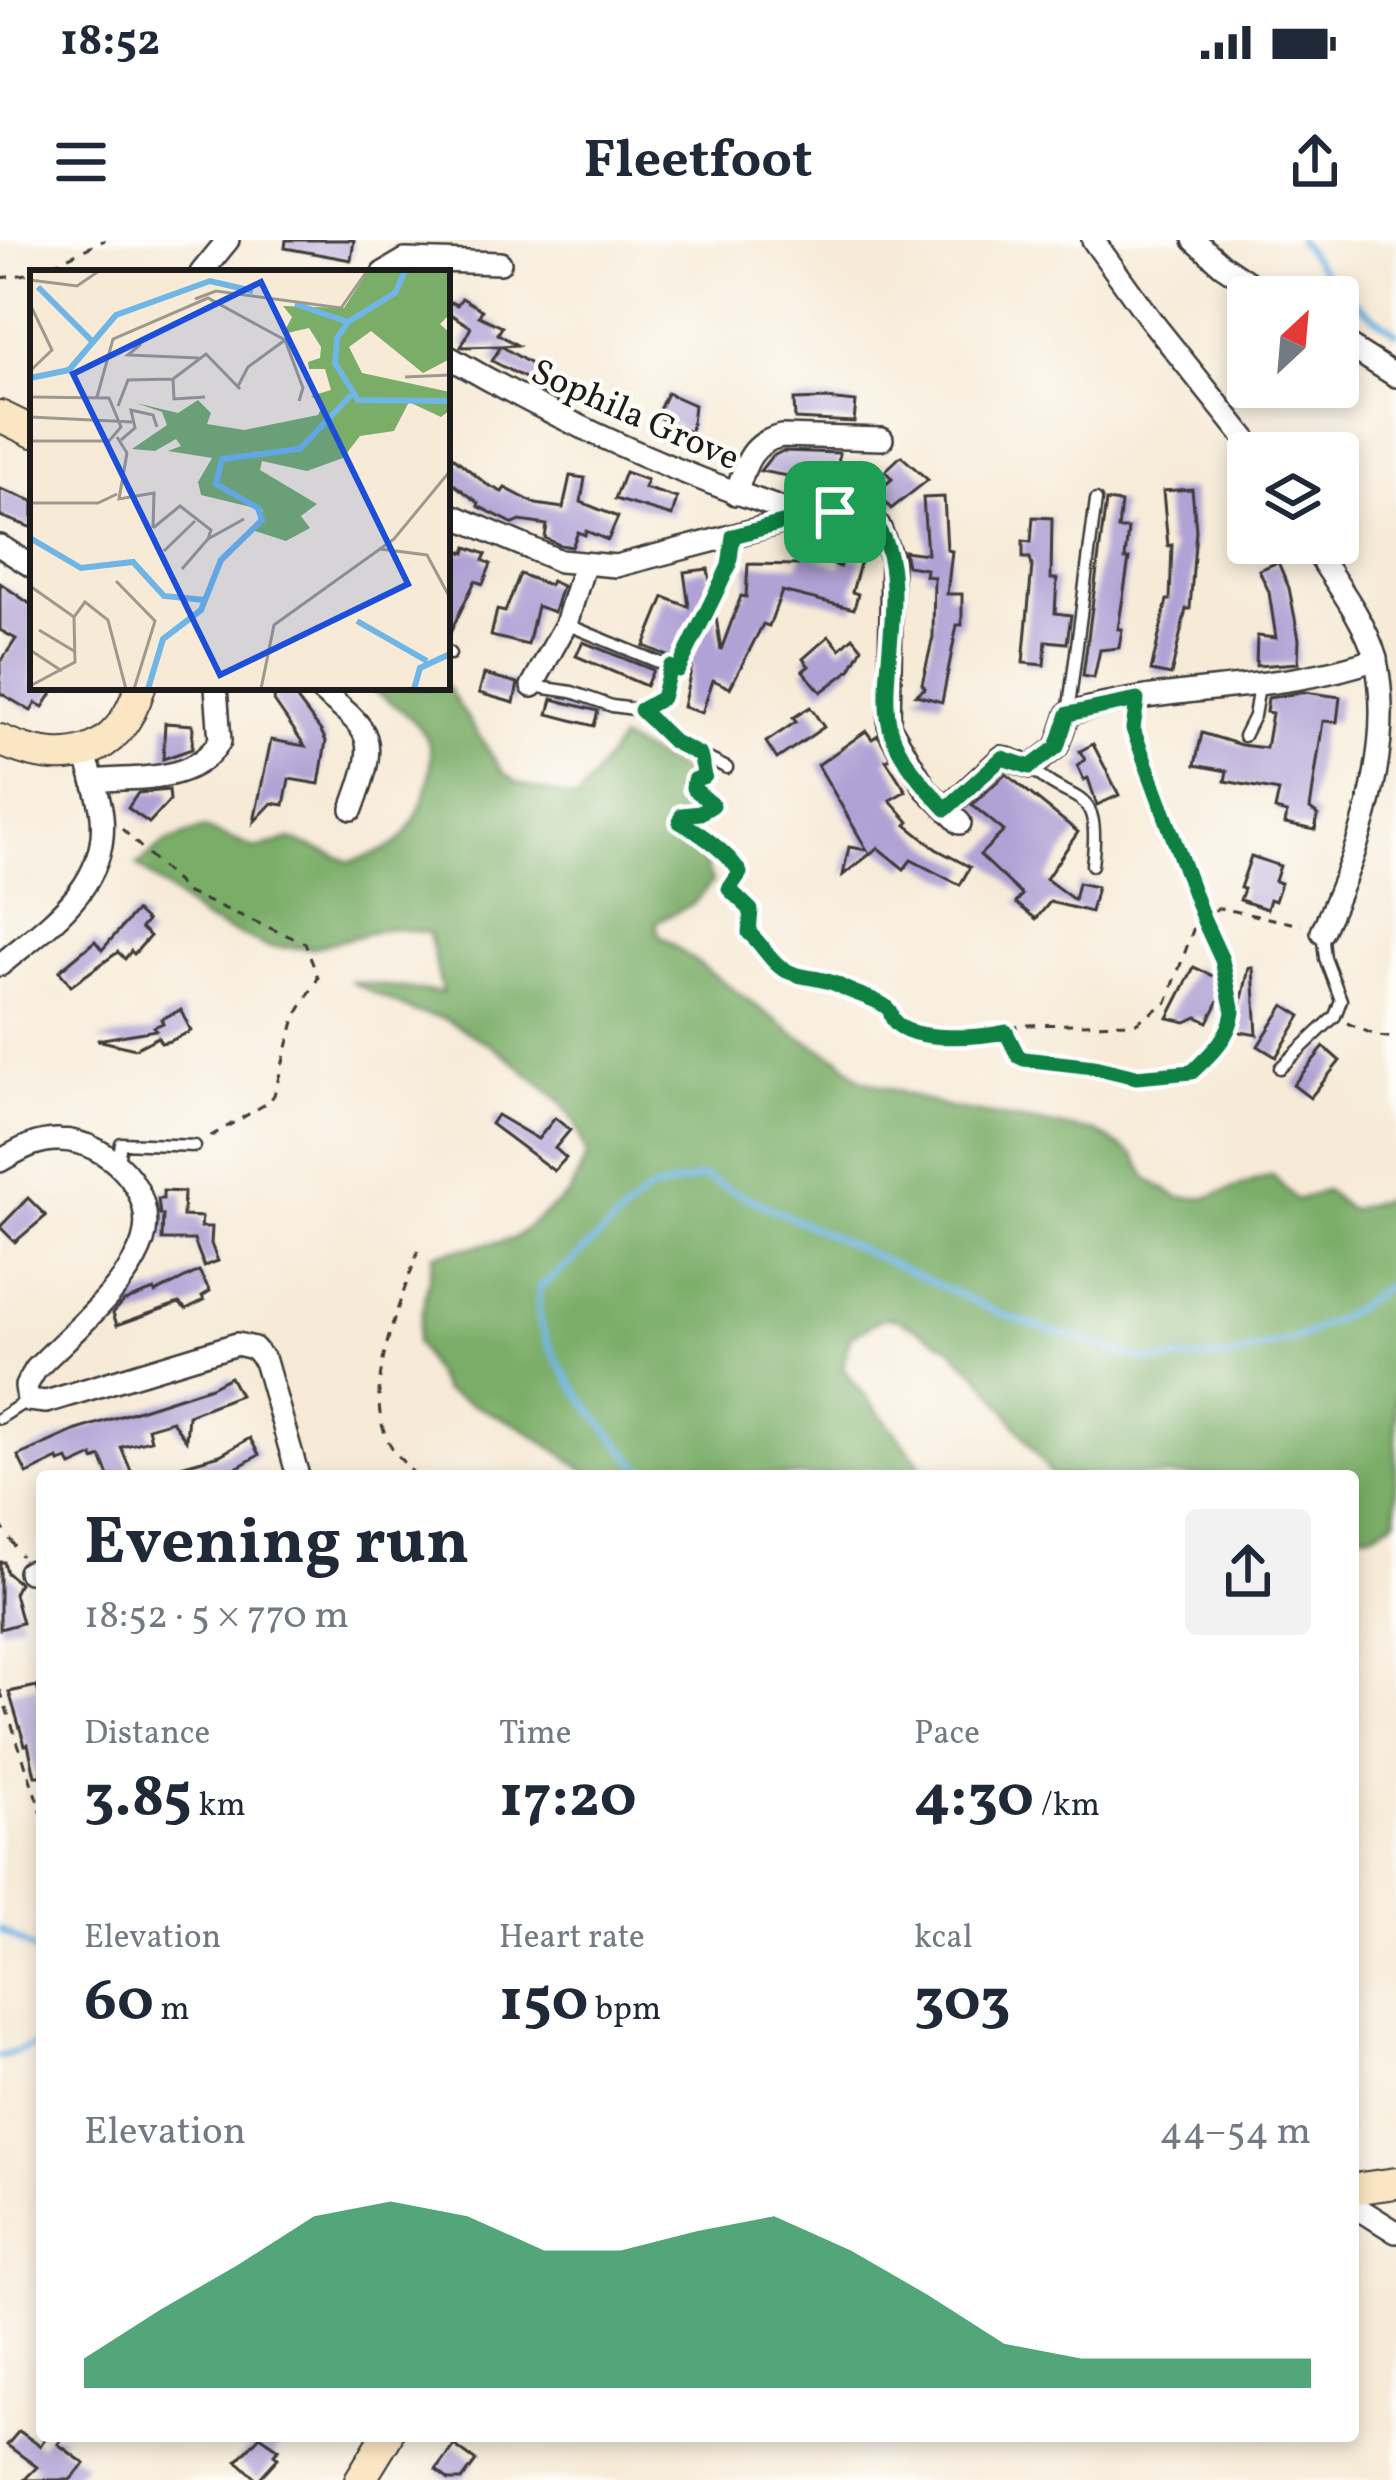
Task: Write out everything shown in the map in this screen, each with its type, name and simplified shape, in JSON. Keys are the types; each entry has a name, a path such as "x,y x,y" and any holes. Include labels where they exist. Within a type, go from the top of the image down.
{"street":[{"path":"203,270 228,240"},
{"path":"1093,240 1239,432"},
{"path":"1194,240 1238,276"},
{"path":"386,270 405,260 500,263"},
{"path":"1359,352 1396,376"},
{"name":"Sophila Grove","path":"450,358 516,397 736,494 805,517"},
{"path":"0,416 30,431"},
{"path":"736,494 749,454 766,439 882,439"},
{"path":"450,516 530,551 584,566 616,566 805,517 856,510 879,526 892,560 889,725 926,788 953,816 1002,758 1030,767 1057,747 1068,714 1316,674 1376,659"},
{"path":"0,546 30,565"},
{"path":"1322,932 1356,853 1373,788 1382,702 1376,659 1323,564"},
{"path":"532,686 566,624 584,566"},
{"path":"88,766 120,729 139,690"},
{"path":"320,690 353,715 368,740 352,809"},
{"path":"0,740 41,756 154,777 188,770 220,741 215,695"},
{"path":"0,965 77,898 98,858 102,812 88,766"},
{"path":"0,1161 34,1143 62,1140 86,1145 131,1178 146,1219 141,1247 121,1280 36,1369 26,1386 31,1402 246,1344 266,1361 296,1470"},
{"path":"1359,2188 1396,2183"},
{"path":"1359,2209 1396,2232"},
{"path":"360,2480 383,2442"}],"lane":[{"path":"1068,714 1096,500"},
{"path":"566,624 670,667"},
{"path":"1244,736 1254,716 1259,682"},
{"path":"532,686 641,710 674,742 727,768"},
{"path":"1030,767 1085,803 1095,831 1092,865"},
{"path":"1280,1068 1335,1016 1340,1000 1324,958 1322,932"},
{"path":"117,1164 121,1143 195,1146"},
{"path":"0,1418 31,1402"}],"path":[{"path":"41,270 105,241"},
{"path":"0,278 30,274"},
{"path":"641,710 662,698 670,667 678,670 729,566 733,536"},
{"path":"1006,1032 1018,1056 1136,1077 1192,1072 1219,1045 1233,1020 1222,960 1133,729 1137,700"},
{"path":"700,755 705,776 694,780 693,788 713,805 700,813 682,815 680,822 706,835 712,847 738,867 740,873 729,889 751,910 749,933 762,942 776,964 798,978 837,984 850,994 884,1005 906,1030 938,1038 1006,1032 1021,1025 1136,1023 1167,1003 1191,933 1219,908 1322,932"},
{"path":"102,812 188,893 305,944 318,978 295,1018 269,1102 195,1146"},
{"path":"1335,1016 1377,1036 1396,1038"},
{"path":"410,1470 385,1434 377,1399 397,1309 418,1251"},
{"path":"0,1690 36,1796"}],"green space":[{"path":"372,690 449,690 502,771 517,783 577,800 620,740 677,768 698,792 693,827 712,882 693,904 656,922 659,935 796,1035 840,1059 860,1079 949,1108 1096,1132 1134,1155 1148,1179 1178,1197 1206,1198 1272,1175 1296,1200 1326,1191 1350,1210 1396,1196 1396,1519 1374,1533 1359,1532 1359,1470 1048,1470 987,1384 950,1347 896,1318 883,1318 850,1337 843,1368 925,1470 585,1470 521,1427 444,1391 416,1342 434,1254 513,1239 569,1194 587,1156 575,1122 559,1100 502,1052 445,1019 414,1012 349,981 442,993 429,933 389,928 312,948 268,947 204,920 137,865 166,842 204,828 256,849 291,839 351,862 394,845 419,810 431,761 425,735"}],"building":[{"path":"286,240 354,240 351,260 285,248"},
{"path":"462,298 482,310 479,316 502,327 498,334 517,345 461,347 471,327 450,314 450,302 457,305"},
{"path":"501,346 544,372 537,384 492,361"},
{"path":"667,393 694,405 691,432 656,416"},
{"path":"794,400 856,402 854,422 795,419"},
{"path":"783,451 839,453 831,497 813,497 814,481 760,471"},
{"path":"450,454 486,484 536,504 563,508 570,476 585,478 581,502 618,517 608,540 578,532 572,547 545,538 547,525 514,524 450,481"},
{"path":"901,456 928,480 891,509 877,492 892,479 885,471"},
{"path":"625,472 647,480 644,488 677,498 672,516 615,499"},
{"path":"0,489 30,500 30,527 0,516"},
{"path":"1192,489 1196,530 1190,609 1186,609 1171,675 1151,671 1170,600 1172,545 1168,546 1163,491"},
{"path":"944,497 947,550 952,551 947,594 962,594 962,625 957,625 942,702 916,695 925,688 933,637 934,577 925,576 926,569 907,566 904,551 927,554 923,498"},
{"path":"1106,501 1121,503 1118,529 1128,529 1125,559 1129,559 1119,648 1100,650 1094,678 1083,676"},
{"path":"1033,517 1052,518 1055,613 1071,615 1067,643 1046,641 1044,665 1023,663 1032,566 1030,558 1023,558 1023,541 1031,542"},
{"path":"450,547 486,554 483,560 491,564 483,584 475,581 450,633"},
{"path":"804,552 840,567 843,555 861,560 852,592 858,594 854,609 782,591 769,626 763,624 730,688 713,680 702,713 683,707 692,666 644,646 664,597 689,607 684,572 708,569 711,589 700,609 716,617 721,650 741,596 746,597 748,564 798,565"},
{"path":"1279,564 1289,588 1299,639 1298,663 1256,666 1257,636 1276,638 1269,592 1259,570"},
{"path":"520,574 562,586 554,612 537,606 528,645 491,636 497,610 505,612"},
{"path":"0,583 30,604 30,690 54,690 43,707 36,703 31,711 0,693 0,663 16,639 0,630"},
{"path":"829,636 840,649 853,637 862,648 850,670 821,692 803,671 809,666 803,659"},
{"path":"583,642 653,670 646,686 576,656"},
{"path":"484,674 518,683 514,703 479,693"},
{"path":"276,690 290,690 321,731 326,741 319,784 289,779 284,805 272,803 254,822 271,740 305,746 274,701"},
{"path":"1304,692 1340,697 1337,722 1323,721 1310,809 1318,815 1315,830 1285,824 1287,813 1275,810 1279,791 1225,781 1227,771 1195,765 1202,733 1266,748 1272,713 1266,712 1268,698"},
{"path":"552,699 598,711 594,726 548,714"},
{"path":"810,707 824,727 777,759 766,742"},
{"path":"165,723 193,725 192,749 163,759"},
{"path":"866,731 872,739 878,735 891,758 886,760 906,791 890,800 909,822 906,825 936,849 970,867 960,885 911,860 904,869 878,848 843,875 849,847 867,850 818,765"},
{"path":"1093,744 1119,795 1097,805 1088,778 1084,780 1077,765 1085,760 1080,751"},
{"path":"1006,774 1078,832 1046,879 1074,900 1078,883 1097,887 1091,912 1050,902 1036,919 1016,903 1022,895 980,855 1004,831 972,805"},
{"path":"169,790 170,800 149,823 128,808 138,793"},
{"path":"1251,856 1280,866 1275,881 1281,883 1267,909 1240,900"},
{"path":"136,911 147,921 141,928 150,936 134,954 131,951 125,959 118,952 71,986 59,971 95,941 102,950"},
{"path":"1194,967 1228,983 1208,1022 1197,1017 1186,1022 1168,1018"},
{"path":"1249,968 1253,968 1257,1035 1235,1031"},
{"path":"1284,1005 1301,1016 1276,1057 1258,1046"},
{"path":"181,1010 191,1031 170,1041 161,1043 158,1037 135,1049 97,1040 156,1030 161,1019"},
{"path":"1324,1047 1340,1061 1310,1098 1293,1085"},
{"path":"497,1115 538,1139 555,1118 570,1130 555,1148 566,1158 554,1171 491,1124"},
{"path":"163,1191 184,1192 183,1216 202,1217 201,1227 212,1227 211,1244 218,1261 204,1266 194,1240 162,1240 158,1199 163,1199"},
{"path":"28,1198 46,1216 15,1242 0,1227"},
{"path":"199,1271 210,1291 202,1296 204,1300 186,1309 179,1303 117,1325 113,1313 124,1301 155,1293"},
{"path":"230,1377 240,1395 188,1415 186,1440 172,1421 148,1428 151,1440 121,1447 131,1470 106,1470 101,1457 94,1460 93,1456 71,1466 68,1459 58,1459 27,1474 18,1456 74,1431"},
{"path":"250,1438 259,1455 233,1470 167,1470 220,1455"},
{"path":"0,1562 19,1583 14,1594 22,1623 0,1629"},
{"path":"36,1686 36,1776 28,1744 9,1692"},
{"path":"19,2431 40,2446 60,2442 85,2464 70,2480 24,2480 37,2467 7,2445"},
{"path":"254,2442 269,2442 279,2449 274,2454 278,2458 258,2480 237,2461"},
{"path":"454,2445 476,2461 462,2480 449,2480 436,2470"}],"waterway":[{"path":"1299,240 1334,286 1396,333"},
{"path":"643,1470 573,1385 549,1345 540,1322 539,1287 649,1191 703,1177 1003,1315 1145,1361 1226,1358 1299,1338 1355,1309 1396,1279"},
{"path":"0,1929 36,1951"},
{"path":"0,2057 36,2045"}],"route":[{"path":"856,510 868,516 885,538 892,560 889,725 926,788 946,809 996,761 1012,759 1030,767 1051,756 1068,714 1137,700 1133,729 1222,960 1233,1012 1219,1045 1192,1072 1153,1078 1124,1076 1094,1067 1024,1059 1006,1032 938,1038 906,1030 884,1005 850,994 837,984 791,975 749,933 751,910 729,889 740,873 738,867 712,847 706,835 680,822 682,815 700,813 713,805 693,788 694,780 705,776 700,755 674,742 641,710 662,698 670,667 678,670 729,566 733,536 835,512 856,510"}]}
